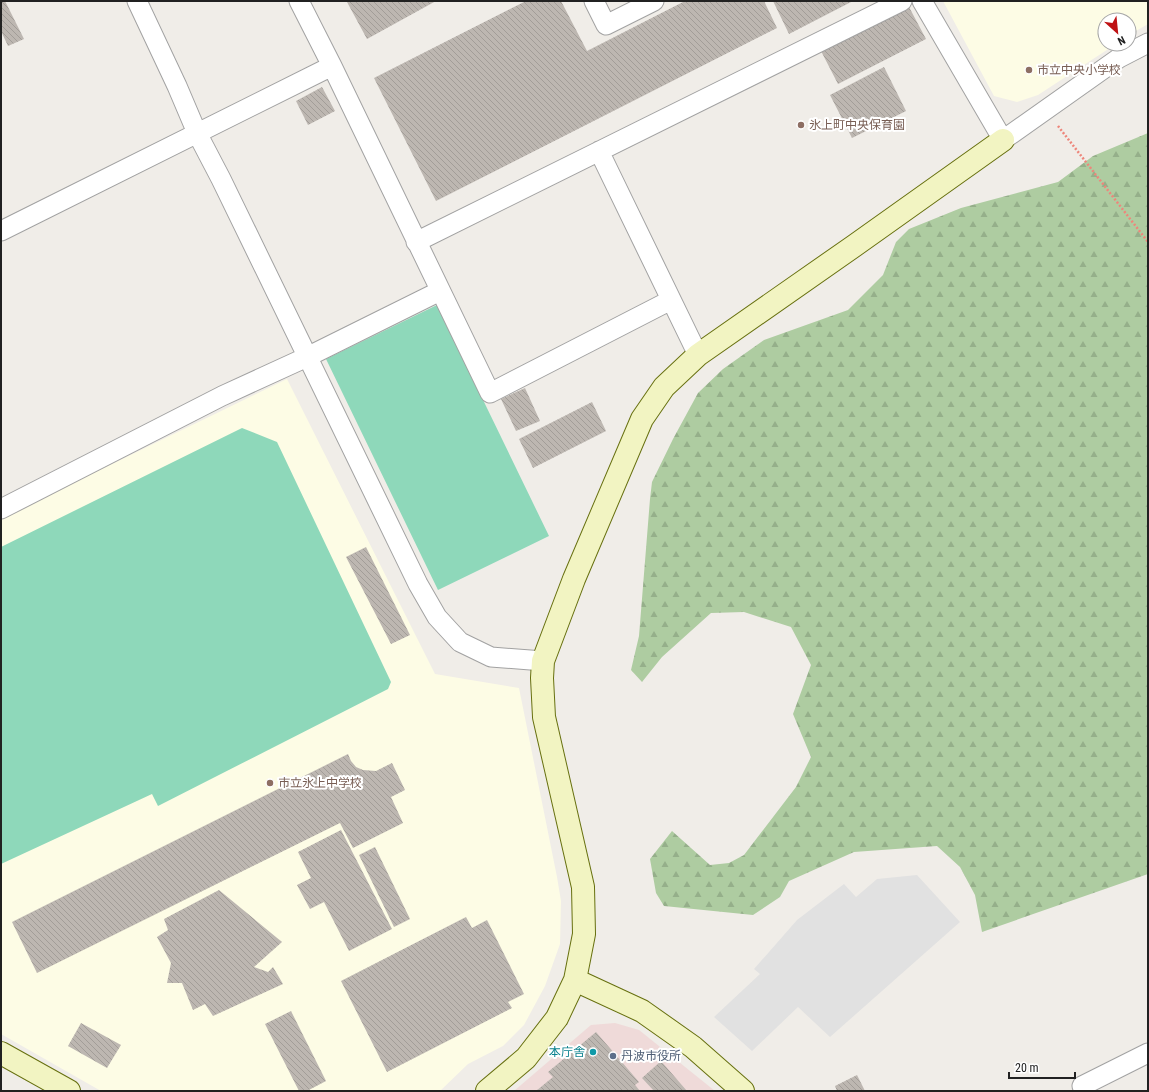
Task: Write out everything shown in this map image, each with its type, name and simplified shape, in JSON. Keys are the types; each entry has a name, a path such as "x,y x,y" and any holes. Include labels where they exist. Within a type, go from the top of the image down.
{"street":[{"path":"137,1 177,86 197,133 221,179 418,584 437,617 460,642 491,657 543,661"},
{"path":"299,1 490,393 672,300"},
{"path":"594,1 606,25 654,1"},
{"path":"416,242 902,1"},
{"path":"922,1 1003,140"},
{"path":"487,1091 526,1058 557,1018 575,980 584,934 583,887 544,717 542,678 543,661 574,579 642,419 664,387 698,355 848,251 1119,58 1148,42"},
{"path":"1,232 332,66"},
{"path":"600,151 698,355"},
{"path":"1,509 222,396 307,357 440,291"},
{"path":"575,980 642,1011 693,1047 744,1091"},
{"path":"1,1053 69,1091"},
{"path":"1085,1091 1082,1086 1148,1053"}],"path":[{"path":"1045,110 1148,242"}],"shaded area":[{"name":"市立中央小学校","path":"943,1 1148,1 1148,24 1137,30 1137,12 1097,12 1097,52 1104,52 1038,95 1017,102 994,96"},
{"name":"市立氷上中学校","path":"287,379 435,674 519,688 561,901 560,944 545,986 524,1025 503,1046 468,1064 440,1091 101,1091 1,1034 1,518"},
{"path":"917,875 960,922 830,1037 798,1007 752,1051 714,1017 760,974 754,969 797,920 844,884 856,897 877,879"},
{"name":"丹波市役所","path":"615,1023 639,1030 715,1091 514,1091 591,1025"}],"green space":[{"path":"1148,133 1148,874 982,932 975,895 960,867 937,846 854,852 789,881 780,897 753,915 664,906 656,893 650,859 672,831 710,865 729,863 744,855 796,787 811,757 793,714 811,665 791,627 744,612 711,613 662,657 642,682 631,670 639,636 652,482 698,393 723,369 764,340 848,310 883,275 896,242 909,229 961,208 1058,182 1093,156"},
{"path":"437,305 549,536 438,590 326,359"},
{"path":"242,428 277,442 391,682 388,689 158,806 152,794 1,864 1,547"}],"building":[{"path":"1,1 5,1 24,39 8,46 1,31"},
{"path":"436,1 367,39 347,2"},
{"path":"526,1 561,1 587,51 685,1 764,1 777,28 436,201 374,78"},
{"path":"773,1 853,1 789,34"},
{"path":"909,7 926,39 838,84 821,51"},
{"path":"884,67 906,111 852,138 830,95"},
{"path":"322,87 335,111 308,125 296,101"},
{"path":"525,388 540,421 516,431 501,399"},
{"path":"592,402 606,431 533,468 519,439"},
{"path":"366,547 410,635 391,644 346,557"},
{"path":"348,754 356,767 363,770 376,771 392,763 405,790 391,797 403,823 353,848 340,823 37,973 12,922"},
{"path":"341,830 392,929 349,951 324,902 310,909 297,885 311,878 298,852"},
{"path":"375,847 410,919 394,927 359,855"},
{"path":"219,890 282,942 254,967 268,972 273,967 283,984 213,1016 205,1004 193,1010 182,983 167,983 171,963 157,937 168,930 164,919"},
{"path":"466,917 472,928 487,920 524,994 508,1002 512,1008 387,1072 341,981"},
{"path":"291,1011 326,1081 307,1091 299,1091 265,1024"},
{"path":"81,1023 121,1045 107,1068 68,1046"},
{"name":"本庁舎","path":"596,1032 639,1082 635,1085 640,1091 536,1091 553,1077 548,1072"},
{"path":"661,1061 687,1091 654,1091 642,1078"},
{"path":"857,1075 865,1091 837,1091 835,1086"}],"place":[{"name":"市立中央小学校","path":"1029,70"},
{"name":"氷上町中央保育園","path":"801,125"},
{"name":"市立氷上中学校","path":"270,783"},
{"name":"本庁舎","path":"593,1052"},
{"name":"丹波市役所","path":"613,1056"}]}
